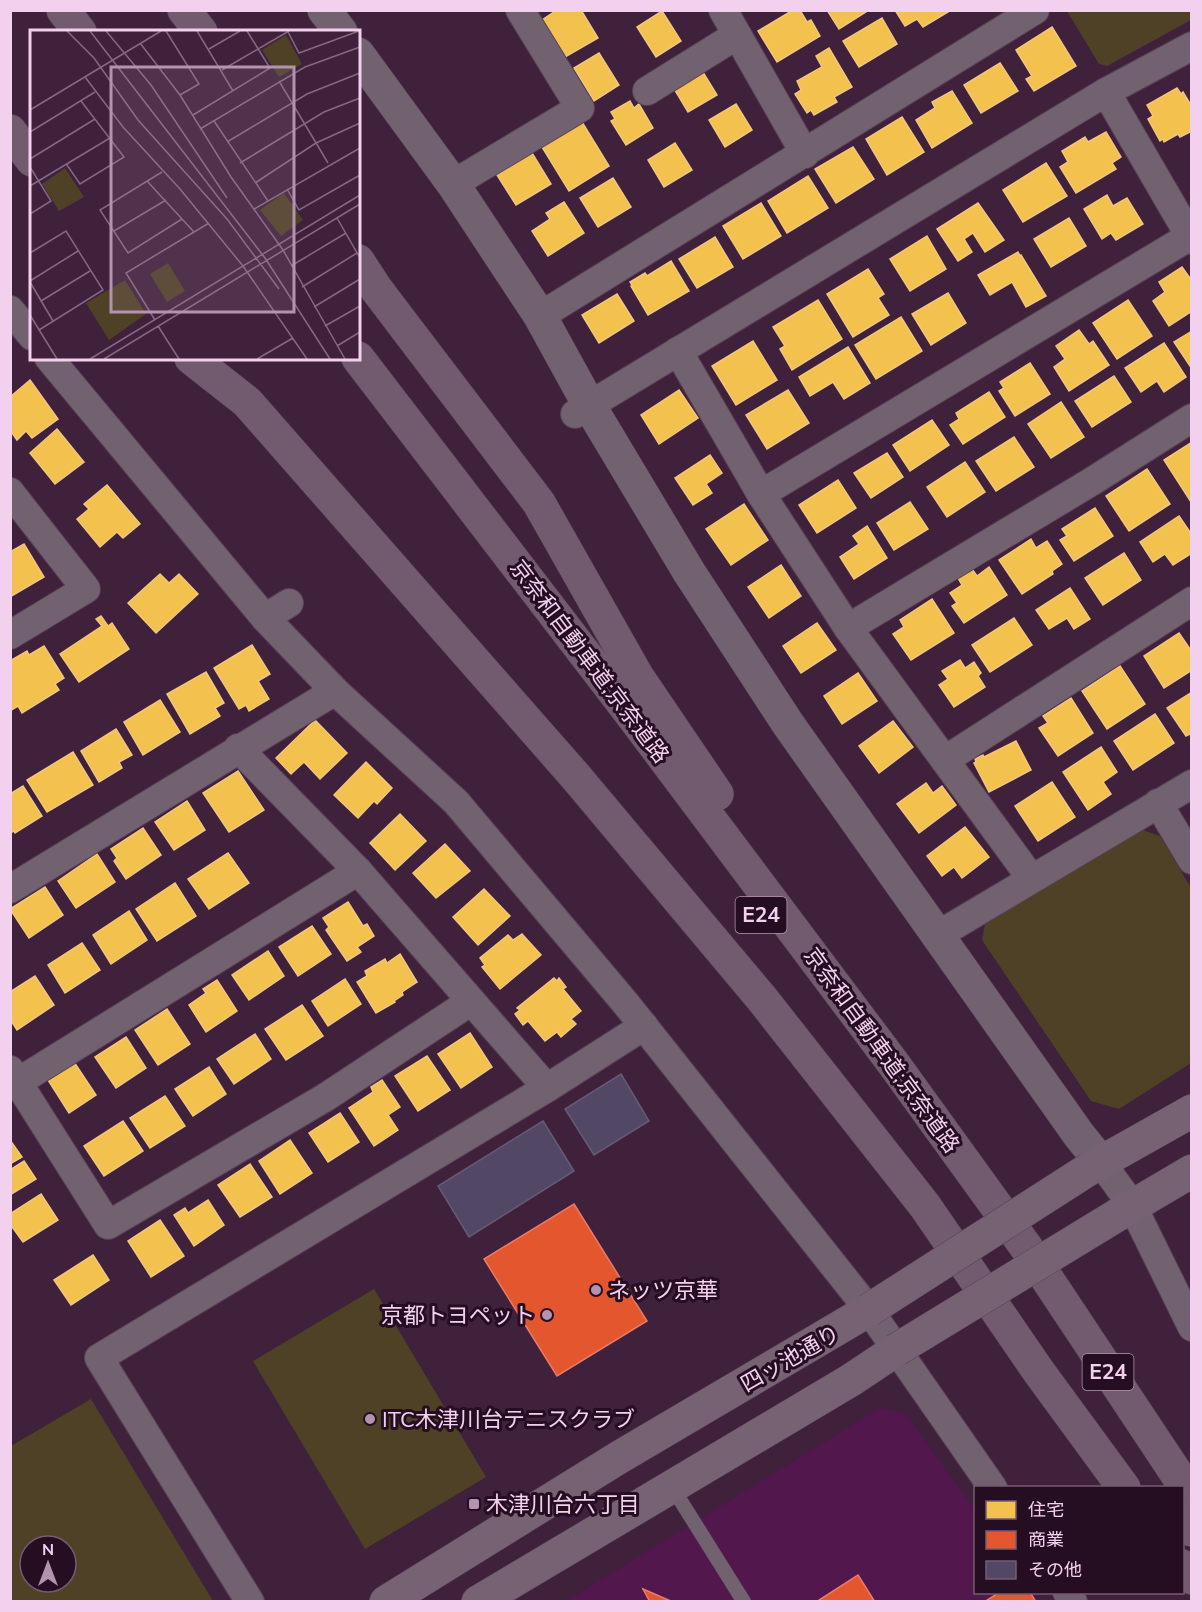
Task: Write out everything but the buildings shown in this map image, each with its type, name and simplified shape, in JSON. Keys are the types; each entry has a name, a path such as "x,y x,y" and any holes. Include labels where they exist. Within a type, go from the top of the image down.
{"highway":[{"path":"63,10 78,30"},
{"path":"85,10 100,30"},
{"path":"184,10 199,30"},
{"path":"10,131 30,157"},
{"path":"360,264 377,290 539,503 637,676 1026,1247"},
{"path":"194,360 247,402 576,777 763,1000 925,1206 1039,1372 1123,1486"},
{"name":"京奈和自動車道;京奈道路","path":"338,360 743,890 877,1072 1012,1257 1163,1486"},
{"name":"京奈和自動車道;京奈道路","path":"360,360 750,871 1026,1247 1184,1486"}],"main road":[{"name":"四ッ池通り","path":"386,1602 618,1458 869,1310 1095,1165 1191,1110"},
{"path":"478,1602 851,1380 896,1350 1191,1171"}],"street":[{"path":"324,10 339,30"},
{"path":"453,184 580,108 520,10"},
{"path":"540,316 1035,10"},
{"path":"646,91 732,18 805,154"},
{"path":"582,410 1106,92 1191,46"},
{"path":"360,57 453,184 540,316 582,410 788,724 1079,1135 1095,1165 1188,1314"},
{"path":"761,494 1191,237 1106,92"},
{"path":"10,310 30,334"},
{"path":"678,351 761,494 848,628 1031,878"},
{"path":"51,360 265,618 335,691 456,802 644,1026 869,1310 992,1486"},
{"path":"848,628 1081,489 1191,418"},
{"path":"10,492 86,589 10,635"},
{"path":"945,760 1191,602"},
{"path":"265,618 289,603"},
{"path":"10,889 335,691"},
{"path":"238,748 358,871 547,1089"},
{"path":"938,934 1191,784"},
{"path":"1158,803 1191,860"},
{"path":"358,871 14,1076 108,1225 326,1097 470,1002"},
{"path":"250,1602 99,1358 547,1089 644,1026"}],"lane":[{"path":"672,1487 744,1602"}],"shaded area":[{"path":"1067,11 1191,11 1191,20 1107,66 1099,64"},
{"path":"1140,829 1160,836 1191,888 1191,1063 1119,1109 1091,1101 982,940 985,924"},
{"name":"ITC木津川台テニスクラブ","path":"374,1289 486,1477 365,1549 253,1361"},
{"path":"91,1399 213,1601 11,1601 11,1446"},
{"path":"880,1408 905,1413 974,1509 974,1594 1035,1594 1040,1601 565,1602"}],"place":[{"name":"ネッツ京華","path":"596,1290"},
{"name":"京都トヨペット","path":"547,1315"},
{"name":"ITC木津川台テニスクラブ","path":"370,1419"},
{"name":"木津川台六丁目","path":"474,1504"}]}
